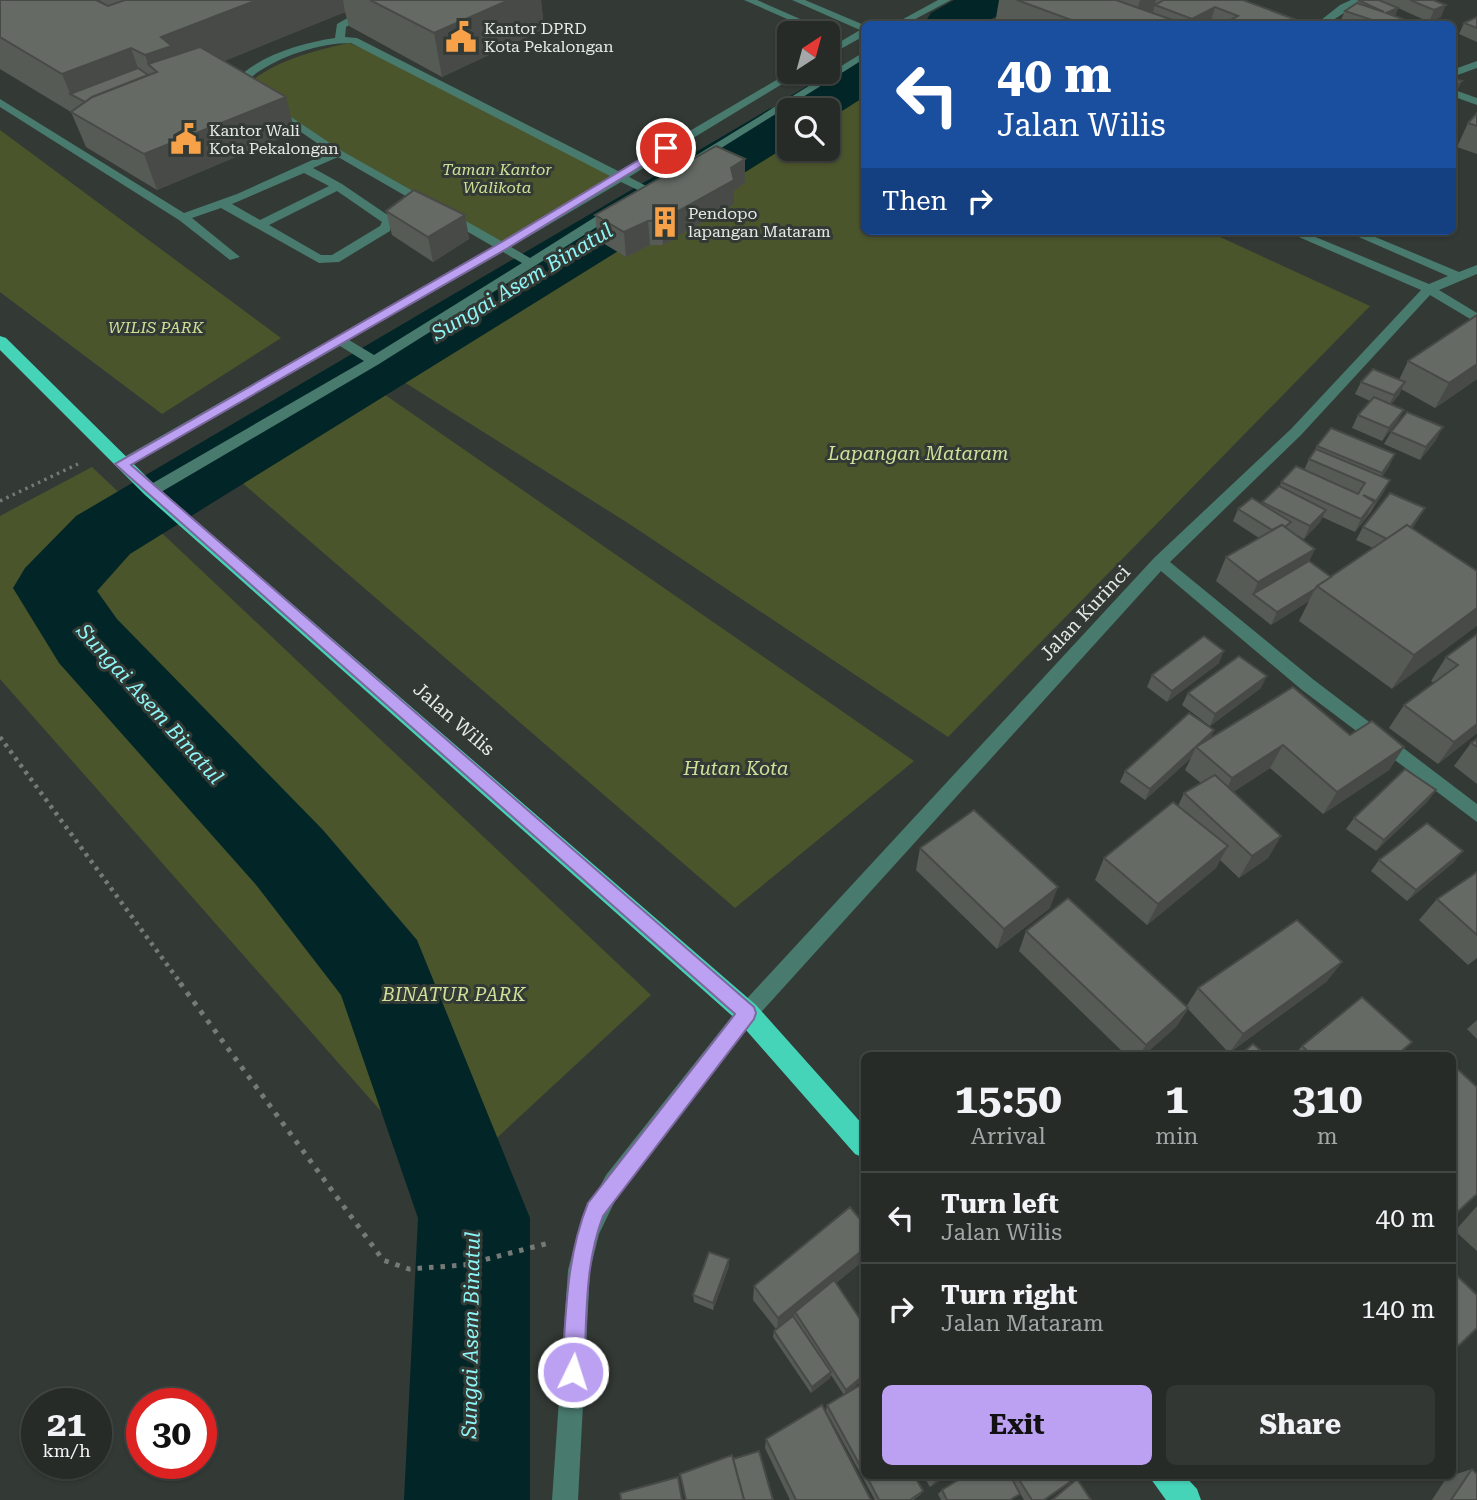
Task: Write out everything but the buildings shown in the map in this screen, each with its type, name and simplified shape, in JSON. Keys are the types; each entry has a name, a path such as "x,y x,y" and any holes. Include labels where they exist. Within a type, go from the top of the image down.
{"highway":[{"name":"Jalan Wilis","path":"0,341 155,495 747,1013 861,1142"},
{"path":"1167,1479 1186,1500"}],"street":[{"path":"340,38 341,26 372,8 373,4 366,0"},
{"path":"748,0 797,21"},
{"path":"797,0 861,29"},
{"path":"905,21 946,0"},
{"path":"1325,21 1343,7 1359,0"},
{"path":"840,45 861,32"},
{"path":"155,495 374,361 531,262 640,193 618,176 353,40 340,38 256,69 237,83 338,153 531,262"},
{"path":"840,40 861,51"},
{"path":"680,168 861,55"},
{"path":"1456,72 1477,64"},
{"path":"122,464 504,246 777,84"},
{"path":"1456,94 1477,102"},
{"path":"0,102 183,217 234,257"},
{"path":"183,217 223,204 338,153"},
{"path":"223,204 320,259 335,259 386,228 388,221 338,186 304,168"},
{"path":"258,226 338,186"},
{"path":"1301,235 1429,289 1477,318"},
{"path":"1361,235 1458,276"},
{"name":"Jalan Kurinci","path":"565,1500 579,1270 585,1236 595,1210 614,1183 747,1013 1160,562 1296,432 1429,289 1477,269"},
{"path":"340,340 374,361"},
{"path":"1160,562 1338,709 1477,814"}],"path":[{"path":"0,501 107,450"},
{"path":"0,737 383,1260 409,1269 464,1265 548,1243"}],"green space":[{"name":"Taman Kantor Walikota","path":"349,43 618,176 504,246 341,153 246,86 280,64 308,53"},
{"name":"Lapangan Mataram","path":"861,92 861,235 1216,235 1370,306 948,737 631,525 396,377 777,143 777,161 840,161 840,105"},
{"name":"WILIS PARK","path":"0,130 281,338 162,414 0,292"},
{"name":"Hutan Kota","path":"378,390 914,761 735,908 232,474"},
{"name":"BINATUR PARK","path":"92,467 651,995 446,1185 0,679 0,516"}],"waterway":[{"name":"Sungai Asem Binatul","path":"954,21 989,0"},
{"name":"Sungai Asem Binatul","path":"826,98 861,77"},
{"name":"Sungai Asem Binatul","path":"467,1500 474,1218 382,972 290,858 88,641 53,588 103,535 777,128"}],"place":[{"name":"Kantor DPRD Kota Pekalongan","path":"461,37"},
{"name":"Kantor Wali Kota Pekalongan","path":"186,139"},
{"name":"Pendopo lapangan Mataram","path":"665,222"}],"route":[{"path":"573,1372 579,1270 585,1236 595,1210 747,1013 122,464 504,246 666,148"}]}
